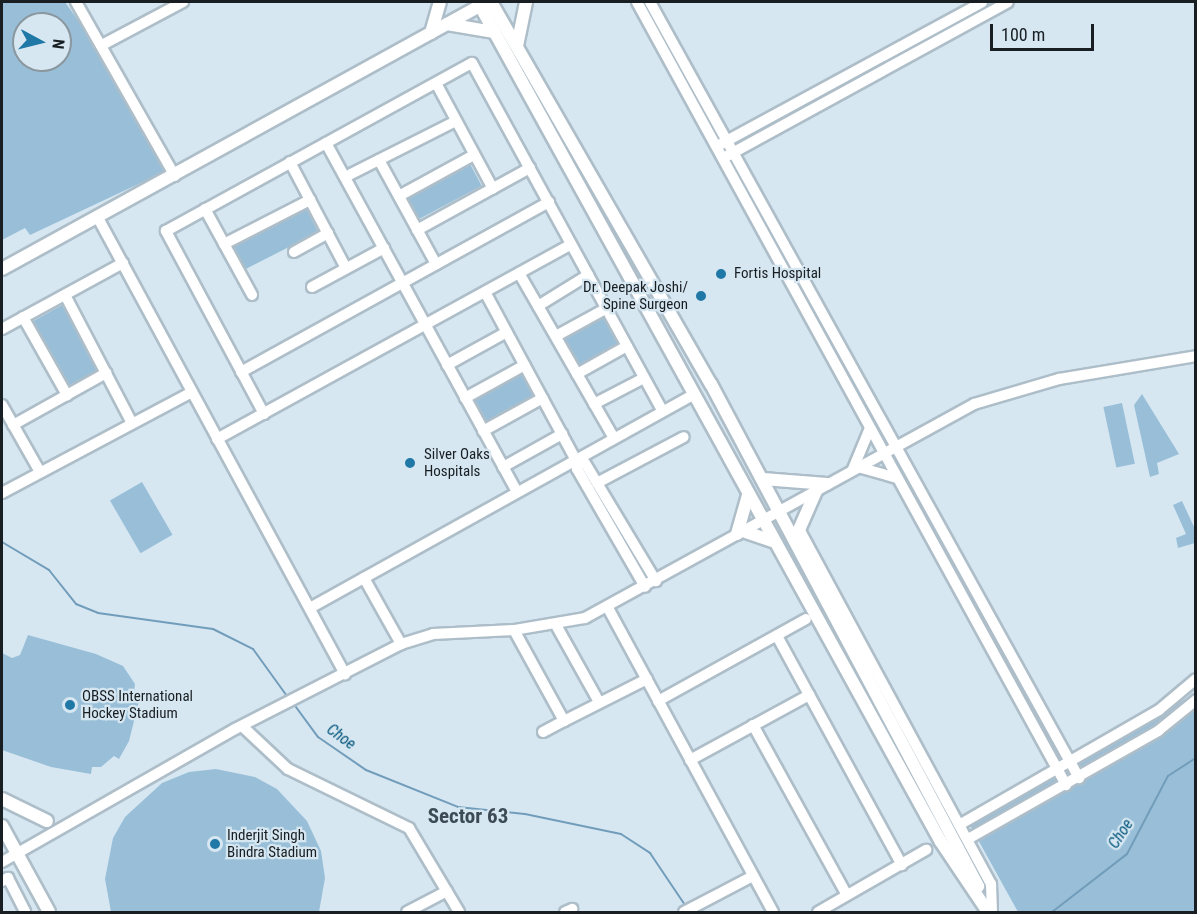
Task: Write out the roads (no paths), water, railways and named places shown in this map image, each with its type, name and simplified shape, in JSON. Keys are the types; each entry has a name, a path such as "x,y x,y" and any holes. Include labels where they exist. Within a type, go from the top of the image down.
{"main road":[{"path":"431,33 440,2"},
{"path":"517,46 526,2"},
{"path":"484,3 517,46 780,510 797,534 991,912"},
{"path":"2,269 175,176 484,3"},
{"path":"484,3 494,32 941,842 991,912"},
{"path":"447,24 494,32"},
{"path":"763,479 822,487 797,534"},
{"path":"748,495 740,533 759,534 776,544"},
{"path":"2,799 47,820"},
{"path":"2,826 10,858 49,912"},
{"path":"2,841 40,912"}],"street":[{"path":"76,2 175,176"},
{"path":"102,45 183,2"},
{"path":"637,2 1037,736 1066,785"},
{"path":"650,2 1006,651 1079,778"},
{"path":"716,147 981,2 986,14"},
{"path":"722,158 1008,2"},
{"path":"264,414 165,233 290,162 473,64 662,410"},
{"path":"436,83 493,189"},
{"path":"809,96 816,107"},
{"path":"345,177 456,121"},
{"path":"326,143 517,492"},
{"path":"399,196 474,155"},
{"path":"379,160 436,264"},
{"path":"290,162 346,268"},
{"path":"417,231 530,168"},
{"path":"224,244 310,200"},
{"path":"241,372 549,202"},
{"path":"205,209 252,295"},
{"path":"98,218 345,674"},
{"path":"294,252 328,233"},
{"path":"218,439 572,244"},
{"path":"312,287 384,248"},
{"path":"2,329 123,263"},
{"path":"519,273 614,438"},
{"path":"538,306 588,275"},
{"path":"485,292 576,460 577,468 645,587"},
{"path":"65,295 132,423"},
{"path":"556,336 607,308"},
{"path":"23,317 67,394"},
{"path":"447,365 507,332"},
{"path":"577,374 627,346"},
{"path":"10,858 247,724 401,644 434,634 556,626 608,608 762,520 974,404 1016,389 1196,356"},
{"path":"465,398 525,365"},
{"path":"13,424 106,373"},
{"path":"594,404 644,378"},
{"path":"2,493 192,392"},
{"path":"310,608 662,410 693,395"},
{"path":"483,431 543,398"},
{"path":"2,405 40,472"},
{"path":"856,468 870,428"},
{"path":"503,467 562,434"},
{"path":"597,483 684,437"},
{"path":"576,460 585,463 656,581"},
{"path":"856,468 897,478"},
{"path":"797,534 968,839 993,890 991,912"},
{"path":"951,576 962,570"},
{"path":"364,578 401,644"},
{"path":"608,608 773,912"},
{"path":"658,701 806,619"},
{"path":"556,626 599,702"},
{"path":"514,630 564,721"},
{"path":"777,636 902,866"},
{"path":"995,657 1006,651"},
{"path":"543,732 646,679"},
{"path":"959,825 1159,710 1196,679"},
{"path":"690,760 809,695"},
{"path":"968,839 1079,778 1158,731 1196,700"},
{"path":"247,724 288,769 406,825 459,912"},
{"path":"753,725 848,896"},
{"path":"1037,736 1050,729"},
{"path":"818,912 902,866 926,850"},
{"path":"684,912 753,876"},
{"path":"2,882 8,878 26,912"},
{"path":"407,912 447,891"}],"waterway":[{"name":"Choe","path":"2,542 49,570 76,604 98,613 213,629 253,649 289,699"},
{"name":"Choe","path":"293,703 318,737 366,770 458,807 525,814 621,834 650,853 687,908"},
{"name":"Choe","path":"1052,912 1127,854 1168,776 1196,758"}],"place":[{"name":"Fortis Hospital","path":"721,274"},
{"name":"Dr. Deepak Joshi/ Spine Surgeon","path":"701,296"},
{"name":"Silver Oaks Hospitals","path":"410,463"},
{"name":"OBSS International Hockey Stadium","path":"70,705"},
{"name":"Inderjit Singh Bindra Stadium","path":"215,844"}],"district":[{"name":"Sector 63","path":"468,816"}]}
